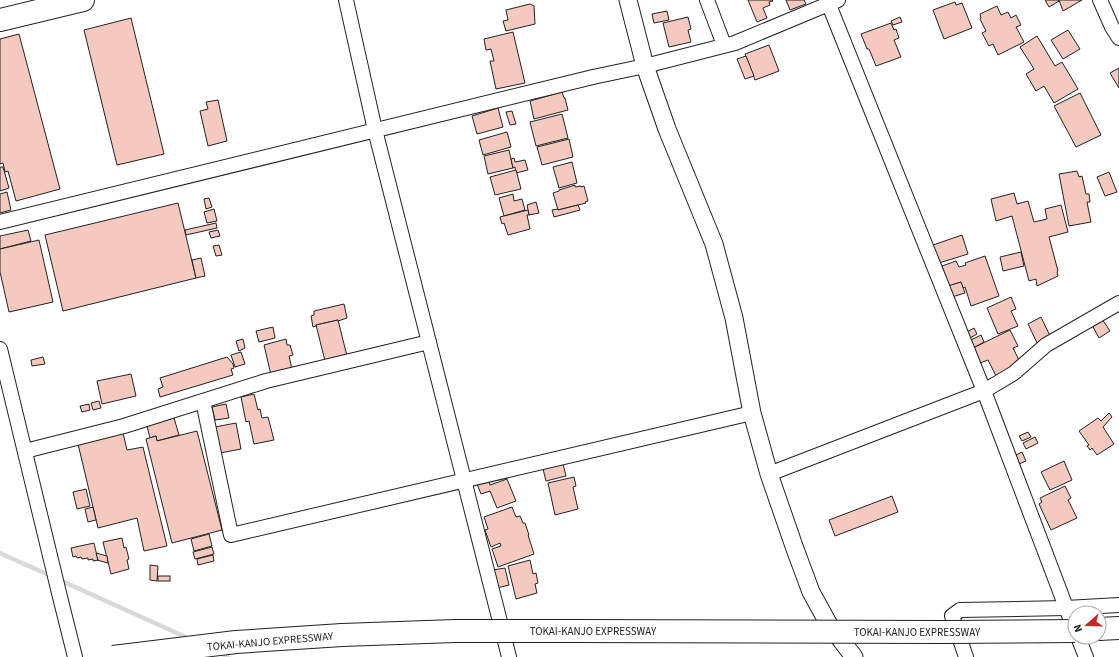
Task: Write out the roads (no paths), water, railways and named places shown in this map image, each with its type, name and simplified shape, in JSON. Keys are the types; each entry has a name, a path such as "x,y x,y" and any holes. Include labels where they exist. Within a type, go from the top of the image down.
{"main road":[{"path":"0,20 83,0"},
{"path":"1107,629 1119,628"},
{"name":"TOKAI-KANJO EXPRESSWAY","path":"113,657 236,642 342,635 448,632 1067,631"}],"street":[{"path":"346,0 375,130 509,657"},
{"path":"628,0 645,66 666,129 714,244 734,318 752,414 769,474 811,592 828,623 854,657"},
{"path":"707,0 724,45"},
{"path":"1100,0 1112,27 1119,38"},
{"path":"0,222 735,43 831,1 984,391 1066,608"},
{"path":"769,474 984,391 1014,373 1046,345 1119,303"},
{"path":"25,450 124,426 266,381 429,342"},
{"path":"0,349 3,370 25,450 75,657"},
{"path":"203,401 232,535 752,414"},
{"path":"966,657 952,616 960,610 1066,608 1119,605"},
{"path":"1081,645 1086,657"}],"waterway":[{"path":"0,553 190,639"},
{"path":"218,652 228,657"}]}
